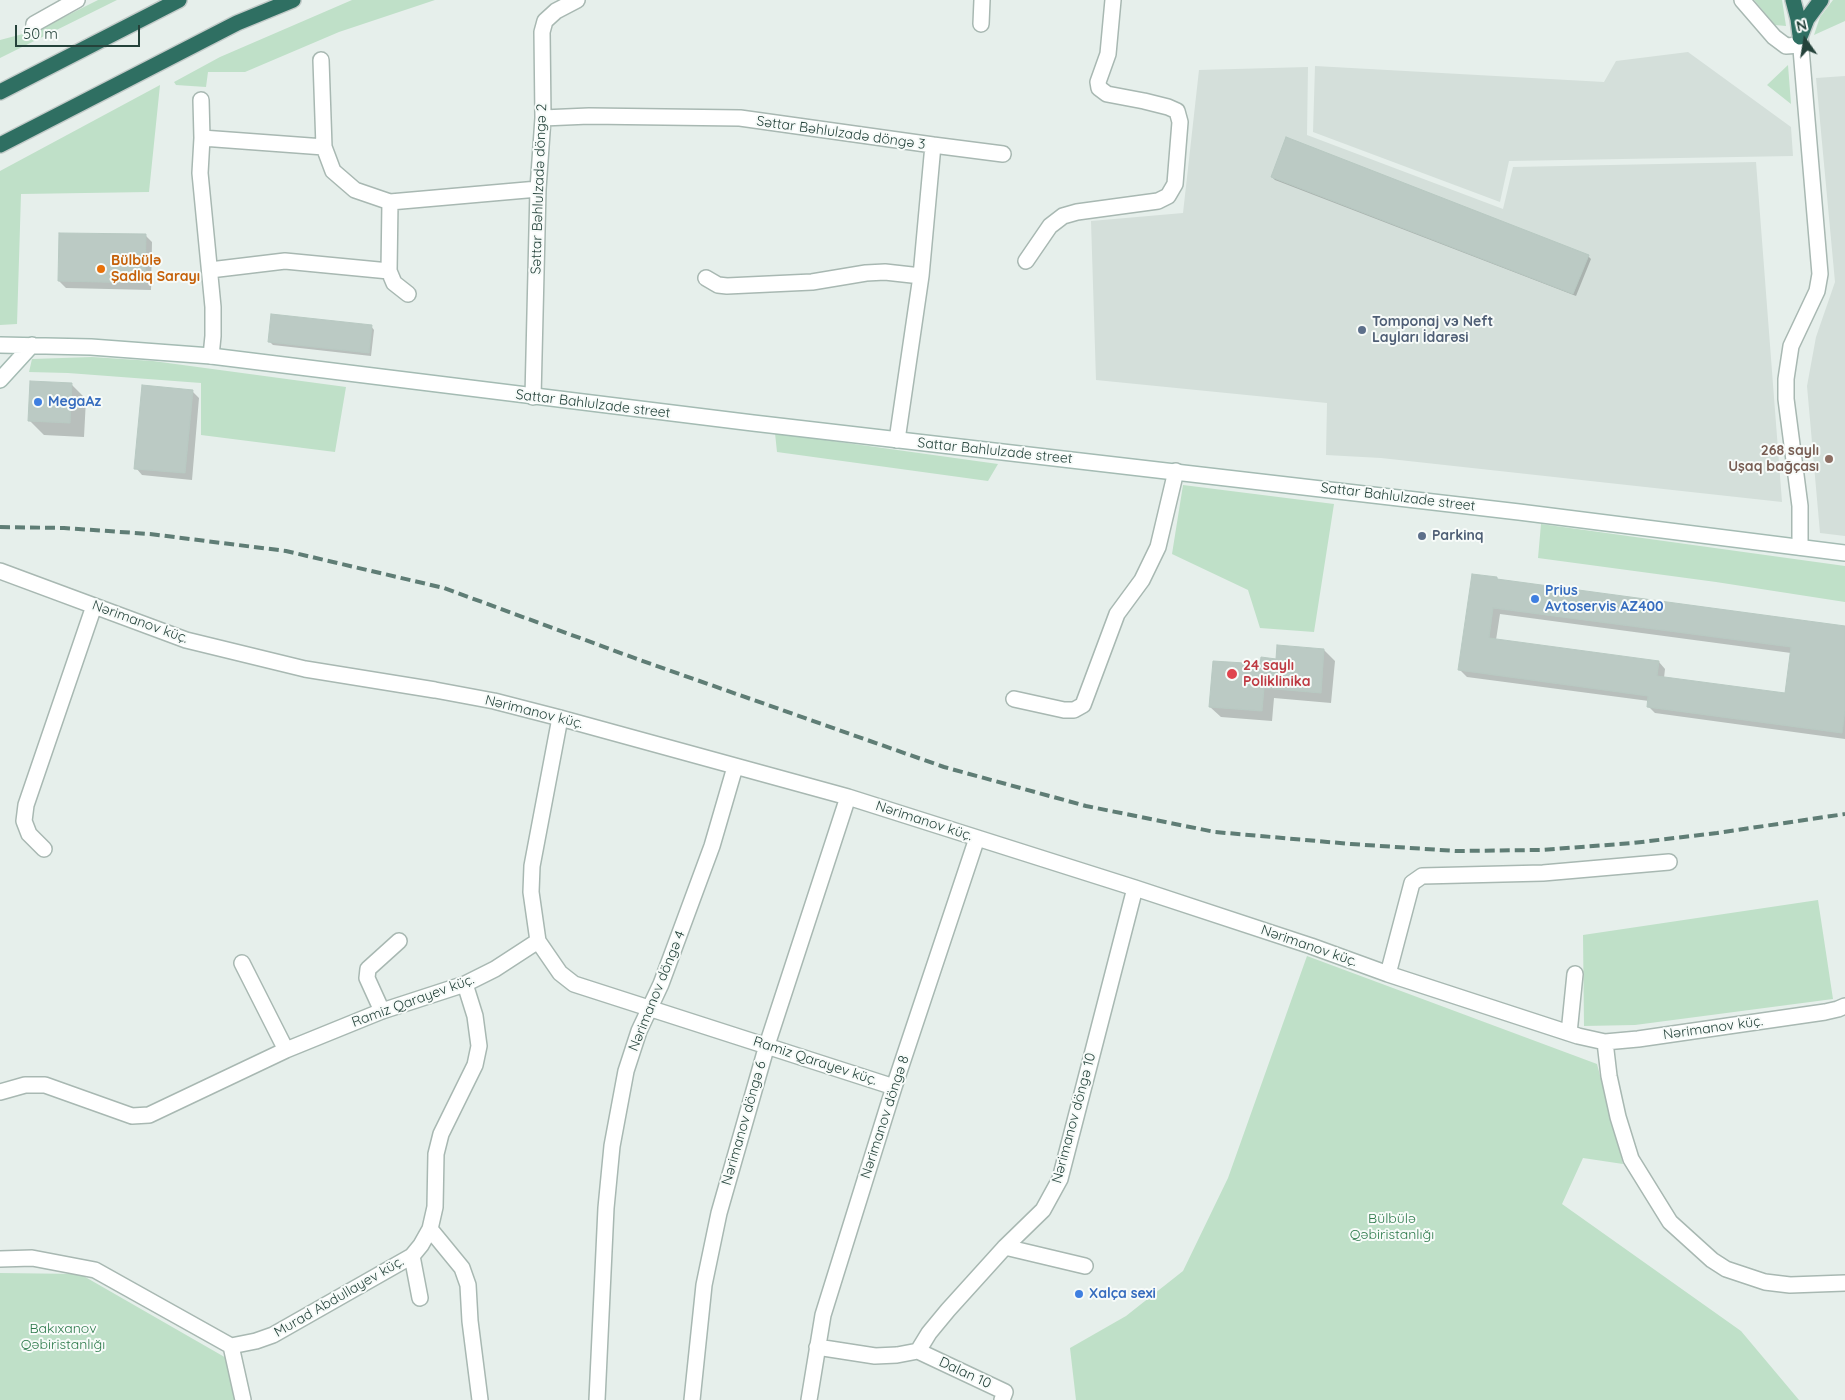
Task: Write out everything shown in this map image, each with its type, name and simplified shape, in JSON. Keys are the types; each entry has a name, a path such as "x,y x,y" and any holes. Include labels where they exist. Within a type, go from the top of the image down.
{"highway":[{"path":"0,92 119,29 179,0"},
{"path":"0,145 237,23 293,0"},
{"path":"1793,0 1798,19 1800,41"},
{"path":"1800,41 1807,20 1821,0"}],"street":[{"path":"34,24 77,0"},
{"name":"Səttar Bəhlulzadə döngə 2","path":"533,397 538,189 542,118 542,32 545,21 556,11 577,0"},
{"path":"981,24 982,0"},
{"path":"1026,261 1050,226 1062,216 1077,212 1158,202 1168,196 1175,184 1180,122 1177,111 1144,101 1107,94 1099,88 1098,82 1108,54 1113,0"},
{"path":"1742,0 1780,42 1786,46 1800,41 1820,274 1817,291 1791,346 1786,379 1786,399 1800,506 1800,547"},
{"path":"320,60 324,147 333,171 354,190 390,202 538,189"},
{"path":"202,100 200,173 213,307 211,356"},
{"name":"Səttar Bəhlulzadə döngə 3","path":"542,118 589,116 740,118 933,146 921,276 897,440"},
{"path":"202,138 324,147"},
{"path":"933,146 1003,154"},
{"path":"390,202 389,271 394,283 408,294"},
{"path":"210,270 285,261 389,271"},
{"path":"706,278 718,285 727,286 812,282 876,273 921,276"},
{"name":"Sattar Bahlulzade street","path":"0,345 60,345 211,356 533,397 1176,471 1845,553"},
{"path":"0,380 32,345"},
{"path":"1014,699 1064,710 1074,710 1083,705 1118,614 1142,580 1158,548 1176,471"},
{"name":"Nərimanov küç.","path":"0,571 186,640 305,669 484,700 560,718 848,797 1135,888 1569,1033 1605,1042 1825,1012 1838,1010 1845,1006"},
{"path":"44,849 29,834 24,821 26,805 94,606"},
{"path":"538,941 531,892 532,866 560,718"},
{"name":"Nərimanov döngə 4","path":"597,1400 606,1208 612,1146 626,1071 639,1031 661,984 712,846 735,767"},
{"name":"Nərimanov döngə 6","path":"692,1400 704,1286 719,1213 767,1045 848,797"},
{"name":"Nərimanov döngə 8","path":"809,1400 823,1315 894,1086 977,838"},
{"path":"1388,974 1412,883 1422,876 1543,873 1669,862"},
{"name":"Nərimanov döngə 10","path":"918,1351 929,1333 948,1310 1005,1247 1043,1210 1060,1179 1135,888"},
{"path":"382,1011 366,978 368,968 399,941"},
{"name":"Ramiz Qarayev küç.","path":"0,1092 25,1085 45,1085 132,1116 149,1115 286,1050 382,1011 465,984 495,969 538,941 560,973 574,984 894,1086"},
{"path":"242,963 286,1050"},
{"path":"1569,1033 1575,974"},
{"name":"Murad Abdullayev küç.","path":"231,1346 273,1336 412,1256 421,1245 430,1229 435,1207 436,1154 441,1134 475,1065 479,1046 475,1016 465,984"},
{"path":"1605,1042 1618,1117 1631,1159 1670,1222 1712,1260 1726,1269 1764,1282 1790,1285 1845,1283"},
{"path":"430,1229 462,1268 468,1285 470,1320 480,1400"},
{"path":"1005,1247 1085,1266"},
{"path":"412,1256 420,1298"},
{"path":"0,1259 32,1258 94,1270 231,1346 243,1400"},
{"path":"817,1346 875,1356 897,1355 918,1351"},
{"name":"Dalan 10","path":"918,1351 1005,1392 1002,1400"}],"shaded area":[{"path":"1688,52 1791,127 1793,156 1509,161 1500,202 1313,132 1315,66 1604,82 1616,61"},
{"name":"Tomponaj vэ Neft Layları İdarəsi","path":"1308,67 1307,135 1503,209 1513,167 1756,162 1782,502 1381,458 1326,455 1327,403 1096,380 1091,221 1183,213 1199,70"},
{"path":"1845,76 1845,536 1820,533 1807,386 1816,337 1835,282 1816,78"}],"green space":[{"path":"98,0 117,0 0,58 0,40 38,30"},
{"path":"352,0 435,0 339,32 245,72 208,72 206,87 176,85 174,82 220,57"},
{"path":"1754,0 1782,0 1786,26 1775,25"},
{"path":"1833,0 1845,0 1845,21 1814,35 1820,17"},
{"path":"1788,65 1791,104 1767,85"},
{"path":"160,85 149,192 21,194 17,324 0,325 0,171"},
{"path":"92,357 153,361 346,387 335,452 201,435 201,383 29,372 32,359"},
{"path":"775,433 998,464 988,481 777,452"},
{"path":"1183,485 1334,504 1314,632 1260,628 1248,590 1172,554"},
{"path":"1541,524 1845,566 1845,602 1538,558"},
{"path":"1818,900 1833,999 1635,1025 1584,1026 1583,935"},
{"name":"Bülbülə Qəbiristanlığı","path":"1307,956 1597,1064 1623,1164 1583,1158 1562,1204 1741,1331 1799,1400 1076,1400 1070,1348 1126,1316 1183,1271 1228,1178"},
{"name":"Bakıxanov Qəbiristanlığı","path":"0,1273 80,1274 228,1359 240,1400 0,1400"}],"building":[{"path":"1286,137 1589,255 1573,294 1271,177"},
{"path":"59,233 146,234 145,283 58,281"},
{"path":"271,314 372,325 369,353 268,342"},
{"path":"30,381 72,383 70,423 28,421"},
{"path":"142,385 193,390 185,473 134,469"},
{"path":"1472,574 1497,577 1497,579 1845,626 1845,710 1842,733 1647,707 1648,696 1458,670","holes":["1493,608 1791,647 1785,693 1657,676 1659,661 1489,638"]},
{"path":"1277,645 1324,649 1321,693 1264,688 1262,711 1209,707 1213,661 1260,664 1261,657 1276,659"}],"railway":[{"path":"0,527 64,528 150,534 286,551 444,588 637,659 944,767 1086,806 1215,832 1456,851 1540,850 1633,843 1845,814"}],"place":[{"name":"Bülbülə Şadlıq Sarayı","path":"101,269"},
{"name":"Tomponaj vэ Neft Layları İdarəsi","path":"1362,330"},
{"name":"MegaAz","path":"38,402"},
{"name":"268 saylı Uşaq bağçası","path":"1829,459"},
{"name":"Parkinq","path":"1422,536"},
{"name":"Prius Avtoservis AZ400","path":"1535,599"},
{"name":"24 saylı Poliklinika","path":"1232,674"},
{"name":"Xalça sexi","path":"1079,1294"}]}
